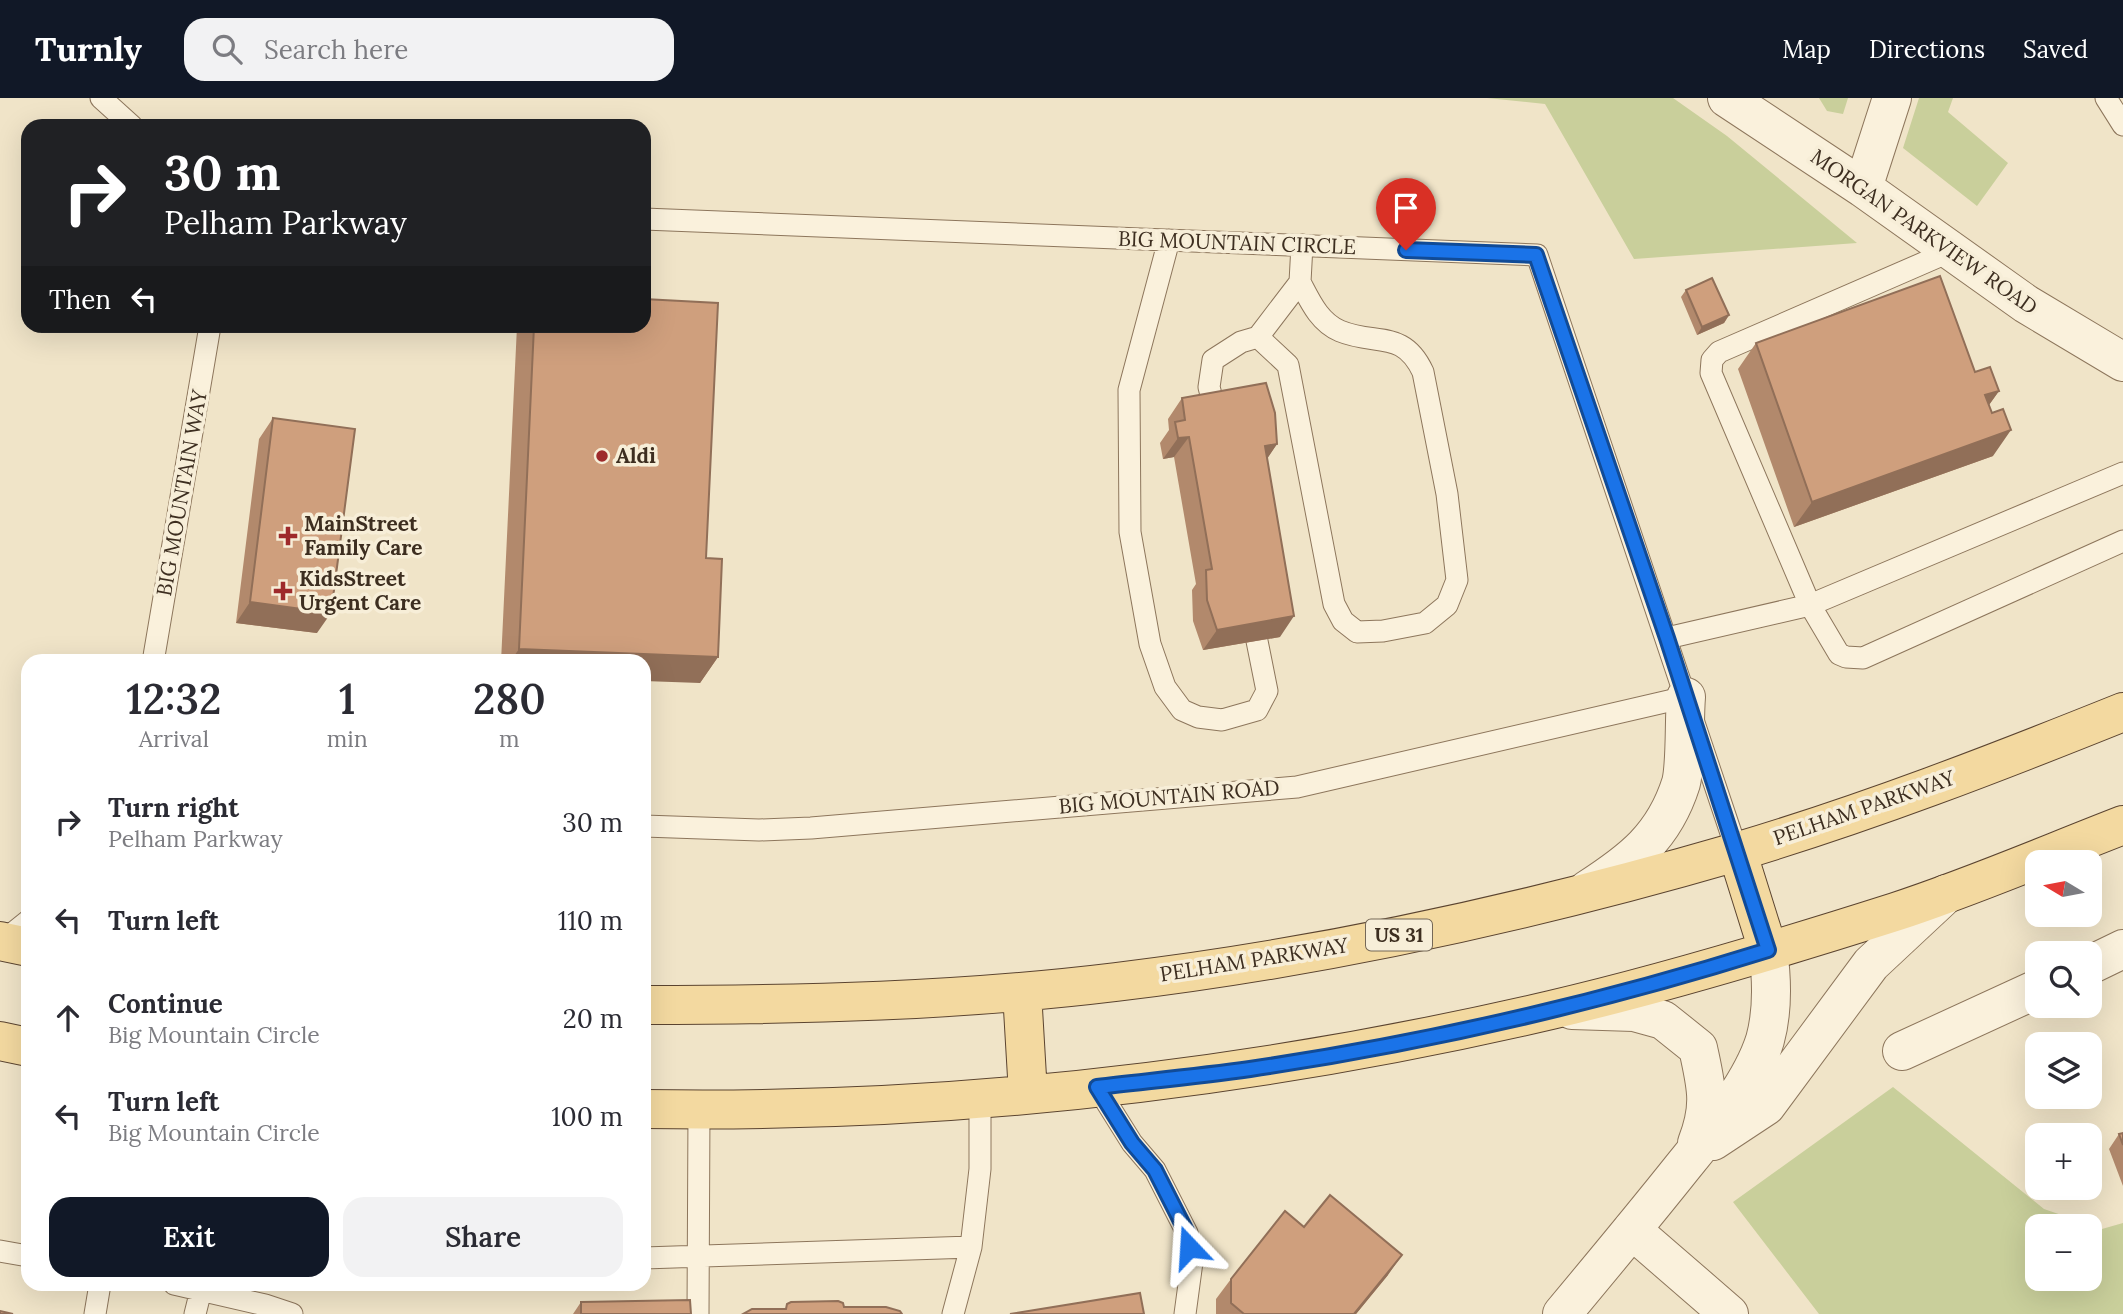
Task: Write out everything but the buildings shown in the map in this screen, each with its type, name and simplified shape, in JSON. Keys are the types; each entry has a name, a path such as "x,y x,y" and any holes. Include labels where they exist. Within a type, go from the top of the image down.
{"main road":[{"name":"PELHAM PARKWAY","path":"651,1005 900,1000 1022,992 1118,982 1267,960 1420,932 1579,895 1737,851 1996,763 2123,712"},
{"path":"651,1109 873,1106 1028,1094 1250,1069 1405,1042 1553,1010 1692,974 1896,912 2123,825"},
{"path":"1737,851 1768,950"},
{"path":"1022,992 1028,1094"},
{"path":"0,1041 21,1046"}],"street":[{"name":"MORGAN PARKVIEW ROAD","path":"1727,98 1863,188 2026,304 2123,362"},
{"path":"1863,188 1892,98"},
{"path":"1579,895 1628,864 1660,829 1681,782 1686,697"},
{"path":"1693,1154 1766,1106 1871,964 1946,894"},
{"path":"2102,959 2123,949"},
{"path":"1562,1314 1722,1118 1739,1091 1765,1041 1772,976 1768,950"},
{"path":"1902,1051 2025,995"},
{"path":"1553,1010 1634,1012 1663,1020 1698,1048 1708,1097 1705,1121 1693,1154"},
{"path":"1632,1230 1729,1314"}],"lane":[{"path":"101,98 124,119"},
{"path":"2106,98 2123,125"},
{"name":"BIG MOUNTAIN CIRCLE","path":"651,219 1536,255 1737,851"},
{"path":"1169,240 1129,390 1130,532 1150,644 1165,687 1182,710 1198,717 1222,720 1257,710 1267,691 1257,640"},
{"path":"1258,337 1288,365 1334,604 1343,621 1357,632 1383,631 1425,623 1447,605 1457,580 1447,494 1423,372 1415,357 1401,345 1340,331 1316,312 1300,282 1302,245"},
{"path":"1951,251 1719,352 1712,360 1711,373 1810,605 1839,654 1863,658 2123,541"},
{"path":"1214,410 1209,387 1213,360 1241,342 1258,337 1300,282"},
{"name":"BIG MOUNTAIN WAY","path":"154,654 209,333"},
{"path":"1667,638 1810,605 2123,473"},
{"name":"BIG MOUNTAIN ROAD","path":"651,826 759,830 811,828 1297,787 1686,697"},
{"path":"1097,1087 1132,1143 1155,1170 1187,1233 1192,1262 1185,1314"},
{"path":"953,1314 971,1247 981,1169 979,1097"},
{"path":"698,1314 699,1110"},
{"path":"651,1258 971,1247"},
{"path":"0,1251 21,1255"},
{"path":"95,1314 99,1291"},
{"path":"195,1314 201,1291"},
{"path":"205,1291 292,1314"}],"green space":[{"path":"1487,98 1673,98 1727,136 1857,243 1634,259 1545,104"},
{"path":"1819,98 1848,98 1843,114 1827,111"},
{"path":"1919,98 1953,98 1948,112 2008,163 1977,206 1903,148"},
{"path":"1893,1087 2025,1194 2025,1200 2033,1200 2044,1209 2058,1214 2025,1214 2025,1291 2102,1291 2102,1229 2123,1223 2123,1314 1819,1314 1733,1202"}],"place":[{"name":"Aldi","path":"602,456"},
{"name":"MainStreet Family Care","path":"288,536"},
{"name":"KidsStreet Urgent Care","path":"283,591"}],"route":[{"path":"1189,1247 1187,1233 1155,1170 1132,1143 1097,1087 1250,1069 1405,1042 1553,1010 1692,974 1768,950 1667,638 1536,255 1406,250"}]}
